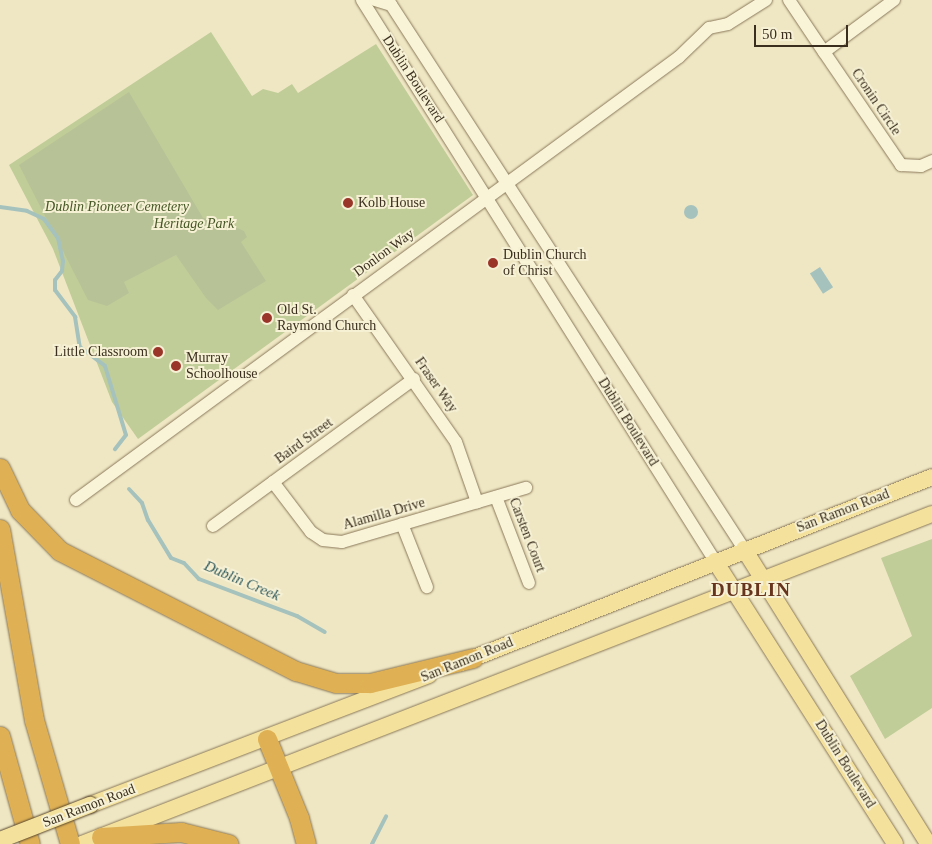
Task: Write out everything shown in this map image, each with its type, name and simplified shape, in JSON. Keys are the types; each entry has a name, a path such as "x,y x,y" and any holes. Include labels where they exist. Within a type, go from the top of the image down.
{"highway":[{"path":"0,468 20,510 60,551 296,671 336,683 370,683 473,658"},
{"path":"0,529 34,720 70,844"},
{"path":"0,736 30,844"},
{"path":"267,739 280,768 306,844"},
{"path":"101,837 182,832 229,844"}],"main road":[{"name":"San Ramon Road","path":"0,840 267,739 932,477"},
{"path":"82,844 932,514"},
{"name":"Dublin Boulevard","path":"744,550 928,844"},
{"name":"Dublin Boulevard","path":"715,561 895,844"}],"street":[{"name":"Dublin Boulevard","path":"362,0 488,197 715,561"},
{"name":"Dublin Boulevard","path":"375,0 389,2 744,550"},
{"name":"Donlon Way","path":"76,500 353,295 679,58 708,28 728,24 766,0"},
{"path":"789,0 824,52 894,0"},
{"name":"Cronin Circle","path":"824,52 900,164 921,166 932,161"},
{"name":"Fraser Way","path":"353,295 414,379 456,442 477,502"},
{"name":"Baird Street","path":"213,526 414,379"},
{"name":"Alamilla Drive","path":"273,482 311,532 323,540 342,542 526,488"},
{"name":"Carsten Court","path":"496,497 529,583"},
{"path":"402,524 427,587"}],"green space":[{"name":"Heritage Park","path":"211,32 252,96 263,89 278,93 292,84 298,93 376,44 473,195 138,439 112,402 53,249 9,165"},
{"name":"Dublin Pioneer Cemetery","path":"129,92 203,218 220,220 244,231 247,237 241,242 266,281 218,310 206,298 176,255 124,282 129,293 107,306 88,300 19,165"},
{"path":"932,539 932,708 885,739 850,676 912,636 881,558"}],"water":[{"path":"688,205 694,205 698,212 694,219 688,219 684,215 684,209"},
{"path":"820,267 833,287 823,294 810,274"}],"waterway":[{"name":"Dublin Creek","path":"0,207 27,211 44,219 58,238 63,261 62,271 55,280 55,290 75,317 80,347 105,366 126,435 115,449"},
{"name":"Dublin Creek","path":"129,489 142,503 148,520 171,558 184,563 199,579 297,616 325,632"},
{"name":"Dublin Creek","path":"372,844 386,816"}],"railway":[{"path":"0,837 2,844"}],"place":[{"name":"Kolb House","path":"348,203"},
{"name":"Dublin Church of Christ","path":"493,263"},
{"name":"Old St. Raymond Church","path":"267,318"},
{"name":"Little Classroom","path":"158,352"},
{"name":"Murray Schoolhouse","path":"176,366"}],"district":[{"name":"DUBLIN","path":"751,590"}]}
